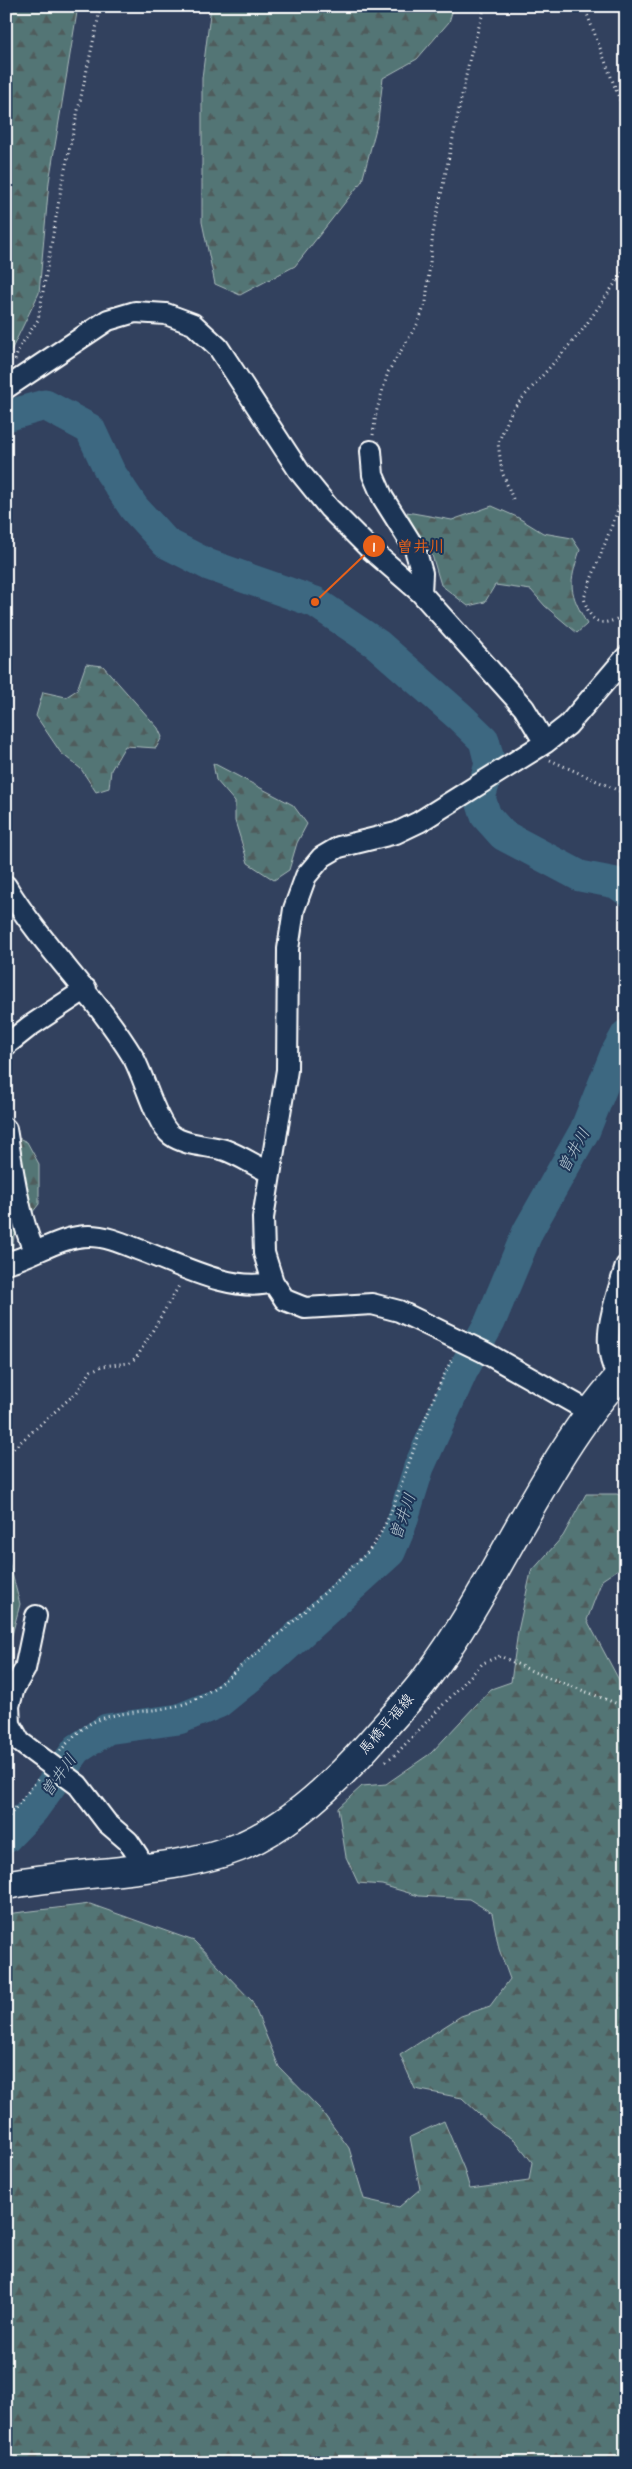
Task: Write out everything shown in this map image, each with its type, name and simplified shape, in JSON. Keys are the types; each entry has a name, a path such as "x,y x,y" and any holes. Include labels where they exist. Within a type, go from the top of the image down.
{"main road":[{"name":"馬橋平福線","path":"6,1885 39,1878 142,1868 207,1857 244,1844 278,1825 316,1797 348,1768 427,1677 590,1412 622,1373"}],"street":[{"path":"10,386 108,320 135,312 166,314 193,324 218,347 299,471 328,508 369,548 420,593 524,708 541,746"},
{"path":"371,451 373,474 383,498 416,549 422,573 420,593"},
{"path":"590,1412 484,1352 399,1311 372,1304 305,1308 285,1300 273,1282 264,1252 262,1218 287,1070 288,949 294,909 306,876 322,857 339,847 396,833 419,822 541,746 568,725 626,657"},
{"path":"6,886 20,909 86,989 133,1057 162,1126 179,1140 223,1150 243,1157 269,1172"},
{"path":"6,1045 30,1026 86,989"},
{"path":"6,1129 20,1203 28,1236 34,1251"},
{"path":"6,1263 19,1260 34,1251 68,1239 90,1236 116,1241 190,1269 244,1285 262,1285 273,1282"},
{"path":"622,1373 613,1368 608,1348 608,1328 626,1266"},
{"path":"36,1616 26,1669 10,1688 10,1724 20,1742 57,1769 107,1823 128,1841 138,1856 142,1868"}],"path":[{"path":"10,386 13,366 19,348 38,320 62,183 101,6"},
{"path":"371,451 376,413 388,372 418,323 426,302 433,233 470,57 485,6"},
{"path":"584,6 626,116"},
{"path":"513,500 502,472 498,443 512,410 581,332 626,268"},
{"path":"626,493 618,506 584,598 587,610 593,620 604,624 613,622 626,614"},
{"path":"541,746 549,760 626,794"},
{"path":"6,1455 77,1392 91,1371 102,1366 129,1363 137,1357 190,1269"},
{"path":"6,1820 30,1792 57,1769 82,1729 97,1720 130,1712 170,1708 195,1700 223,1681 263,1649 366,1554 378,1540 387,1521 425,1420 464,1342"},
{"path":"379,1765 396,1754 483,1663 500,1656 534,1672 626,1707"}],"green space":[{"path":"6,6 78,6 49,182 39,293 6,361"},
{"path":"211,6 454,6 449,22 417,59 383,78 378,121 362,181 295,266 240,295 215,284 202,222 202,78"},
{"path":"492,506 517,517 543,533 572,538 580,550 572,588 577,604 587,624 577,633 545,606 531,590 495,585 485,602 468,606 441,585 432,555 414,529 407,512 452,520"},
{"path":"86,664 103,666 158,728 162,737 156,748 125,746 111,770 109,788 96,792 81,769 61,753 36,716 43,692 66,697 77,690"},
{"path":"213,763 293,805 307,824 297,843 289,870 274,880 248,863 235,821 235,802 216,780"},
{"path":"6,1132 27,1142 39,1164 39,1204 14,1236 6,1299"},
{"path":"586,1494 617,1494 626,1499 626,1564 602,1580 587,1620 626,1693 626,2463 6,2463 6,1914 90,1904 194,1941 252,2001 279,2067 320,2109 349,2148 364,2199 399,2207 420,2189 410,2137 444,2121 464,2169 470,2189 529,2181 532,2162 515,2140 492,2126 462,2098 415,2089 400,2055 461,2016 490,2006 510,1979 499,1949 492,1913 469,1899 419,1896 382,1885 358,1883 346,1857 338,1808 362,1786 386,1784 431,1753 491,1689 511,1682 518,1631 531,1572 563,1536"},
{"path":"6,1550 20,1604 6,1658"}],"waterway":[{"name":"曽井川","path":"6,416 45,405 90,429 110,472 134,508 166,543 209,565 315,602 377,644 484,740 490,764 480,798 486,816 503,835 580,876 616,883 626,890"},
{"name":"曽井川","path":"6,1838 33,1810 77,1749 107,1729 179,1719 218,1703 271,1660 390,1552 400,1528 419,1467 462,1372 490,1322 528,1231 585,1130 615,1055 626,1035"}],"place":[{"name":"曽井川","path":"315,602"}]}
